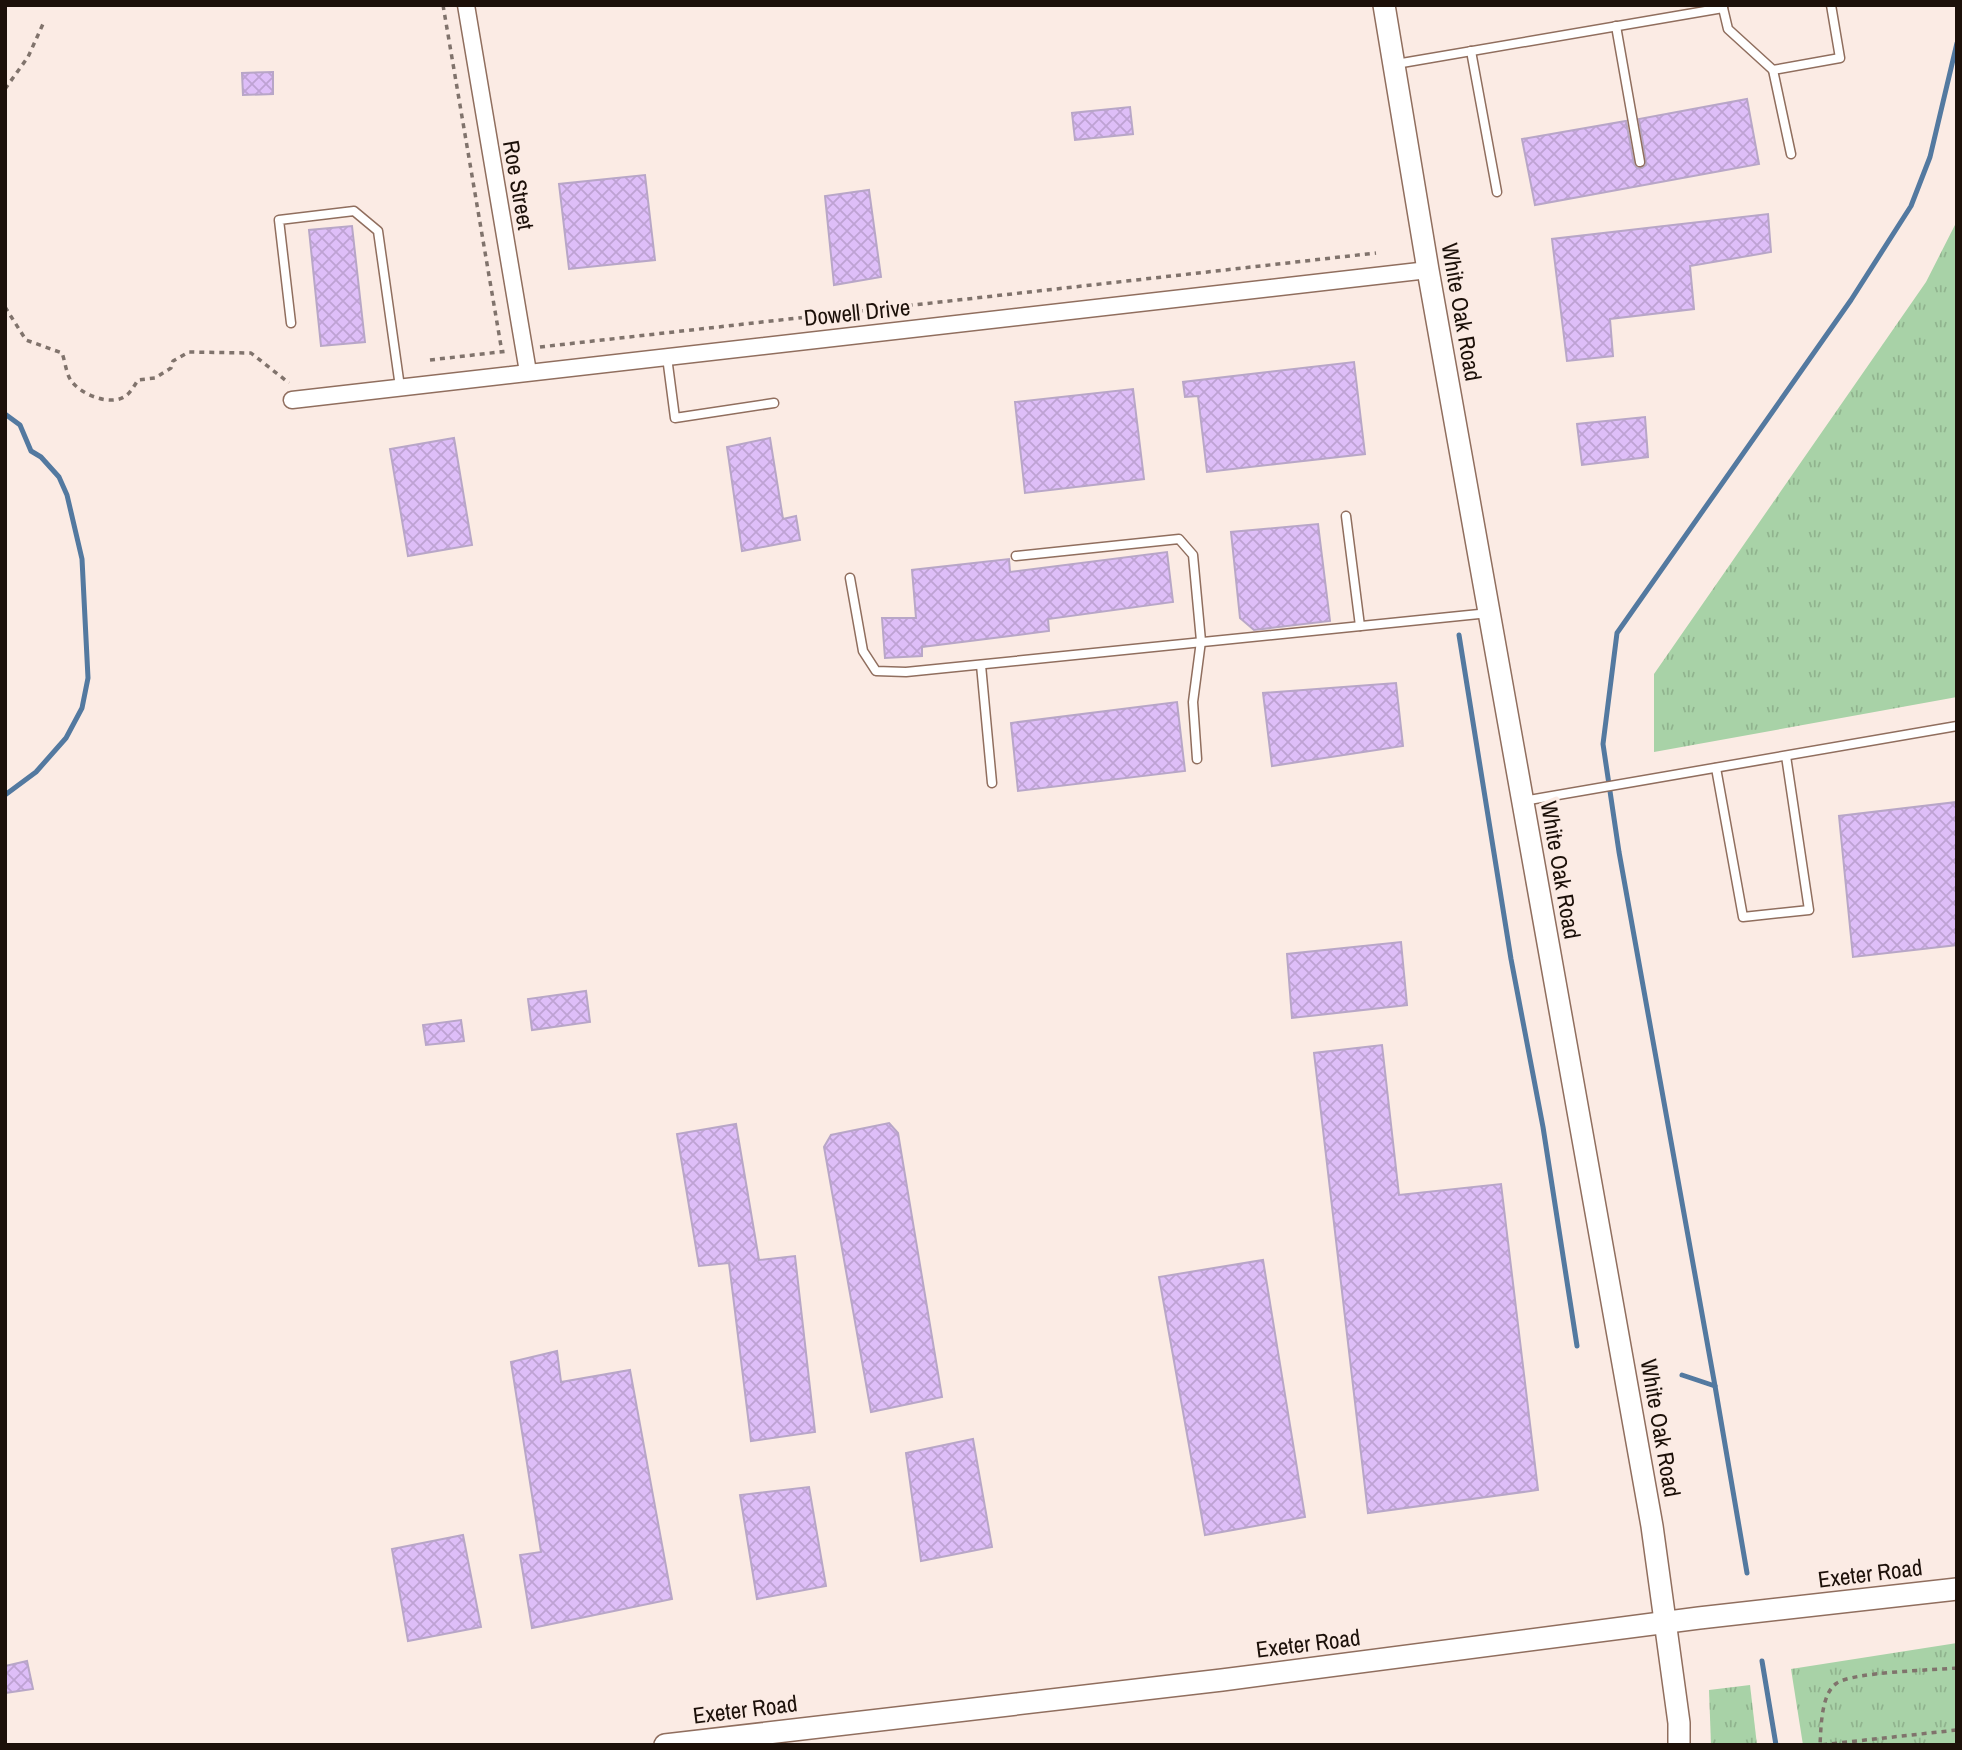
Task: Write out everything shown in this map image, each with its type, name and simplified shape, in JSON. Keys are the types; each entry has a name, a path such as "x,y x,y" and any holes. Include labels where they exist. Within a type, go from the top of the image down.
{"street":[{"name":"Roe Street","path":"466,5 528,372"},
{"name":"White Oak Road","path":"1384,5 1570,1077 1652,1526 1679,1723 1679,1745"},
{"name":"Dowell Drive","path":"300,399 1428,270"},
{"name":"Exeter Road","path":"665,1745 1305,1670 1666,1623 1957,1589"}],"lane":[{"path":"1773,70 1840,58 1831,5"},
{"path":"1394,65 1723,7 1728,29 1773,70 1791,154"},
{"path":"1616,26 1640,162"},
{"path":"1471,51 1497,192"},
{"path":"291,323 279,220 354,211 378,231 400,387"},
{"path":"667,357 676,418 774,403"},
{"path":"1346,516 1360,626"},
{"path":"1016,556 1179,538 1193,555 1201,641 1193,702 1197,759"},
{"path":"850,578 863,651 876,671 906,673 1489,613"},
{"path":"981,665 992,783"},
{"path":"1523,801 1957,726"},
{"path":"1716,768 1743,917 1809,910 1786,756"}],"path":[{"path":"443,5 502,352"},
{"path":"5,89 28,57 43,24"},
{"path":"430,360 1376,253"},
{"path":"5,307 26,340 62,353 70,379 78,388 96,397 115,401 128,396 138,380 155,379 171,368 173,361 189,352 251,353 300,399"},
{"path":"1957,1668 1858,1677 1836,1683 1827,1696 1820,1745 1957,1730"}],"green space":[{"path":"1957,221 1957,697 1654,752 1654,674 1926,282"},
{"path":"1957,1643 1957,1745 1803,1745 1791,1669"},
{"path":"1750,1685 1757,1745 1711,1745 1709,1690"}],"building":[{"path":"273,72 273,94 243,95 242,73"},
{"path":"1747,99 1759,164 1535,205 1522,139 1626,121 1634,164 1637,168 1642,168 1646,161 1639,119"},
{"path":"1130,107 1133,134 1075,140 1072,113"},
{"path":"645,175 655,260 569,269 559,184"},
{"path":"869,190 881,277 834,285 825,196"},
{"path":"1768,214 1771,252 1690,266 1694,309 1610,319 1613,356 1567,361 1552,239"},
{"path":"352,226 365,342 321,346 309,230"},
{"path":"1354,362 1365,454 1207,472 1198,396 1185,397 1183,382"},
{"path":"1133,389 1144,479 1025,493 1015,402"},
{"path":"1645,417 1648,457 1582,465 1577,424"},
{"path":"454,438 472,545 408,556 390,449"},
{"path":"770,438 783,519 796,516 800,540 742,551 727,447"},
{"path":"1318,524 1330,621 1254,630 1240,618 1231,532"},
{"path":"1167,552 1173,602 1048,619 1049,631 922,647 922,656 885,658 882,618 916,618 912,570 1009,559 1010,572"},
{"path":"1396,683 1403,746 1272,766 1263,693"},
{"path":"1177,702 1185,771 1018,791 1011,723"},
{"path":"1957,802 1957,945 1853,957 1839,816"},
{"path":"1401,942 1407,1005 1292,1018 1287,954"},
{"path":"586,991 590,1022 532,1030 528,999"},
{"path":"461,1020 464,1041 426,1045 423,1025"},
{"path":"1382,1045 1399,1195 1501,1184 1538,1490 1368,1513 1314,1053"},
{"path":"889,1123 898,1133 942,1397 871,1412 824,1147 831,1135"},
{"path":"736,1124 759,1260 795,1256 815,1432 751,1441 729,1263 699,1266 677,1134"},
{"path":"1263,1260 1305,1517 1205,1535 1159,1277"},
{"path":"557,1351 561,1382 630,1370 672,1599 532,1628 520,1555 541,1552 511,1362"},
{"path":"973,1439 992,1547 921,1561 906,1453"},
{"path":"809,1487 826,1586 757,1599 740,1495"},
{"path":"463,1535 481,1627 408,1641 392,1549"},
{"path":"27,1661 33,1689 5,1693 5,1666"}],"waterway":[{"path":"1747,1573 1619,852 1603,744 1617,633 1851,300 1911,206 1930,157 1957,43"},
{"path":"5,414 20,425 31,451 41,457 59,477 67,495 82,559 88,678 82,708 66,738 36,772 5,795"},
{"path":"1459,635 1511,959 1543,1127 1577,1346"},
{"path":"1682,1375 1715,1386"},
{"path":"1762,1661 1776,1745"}]}
